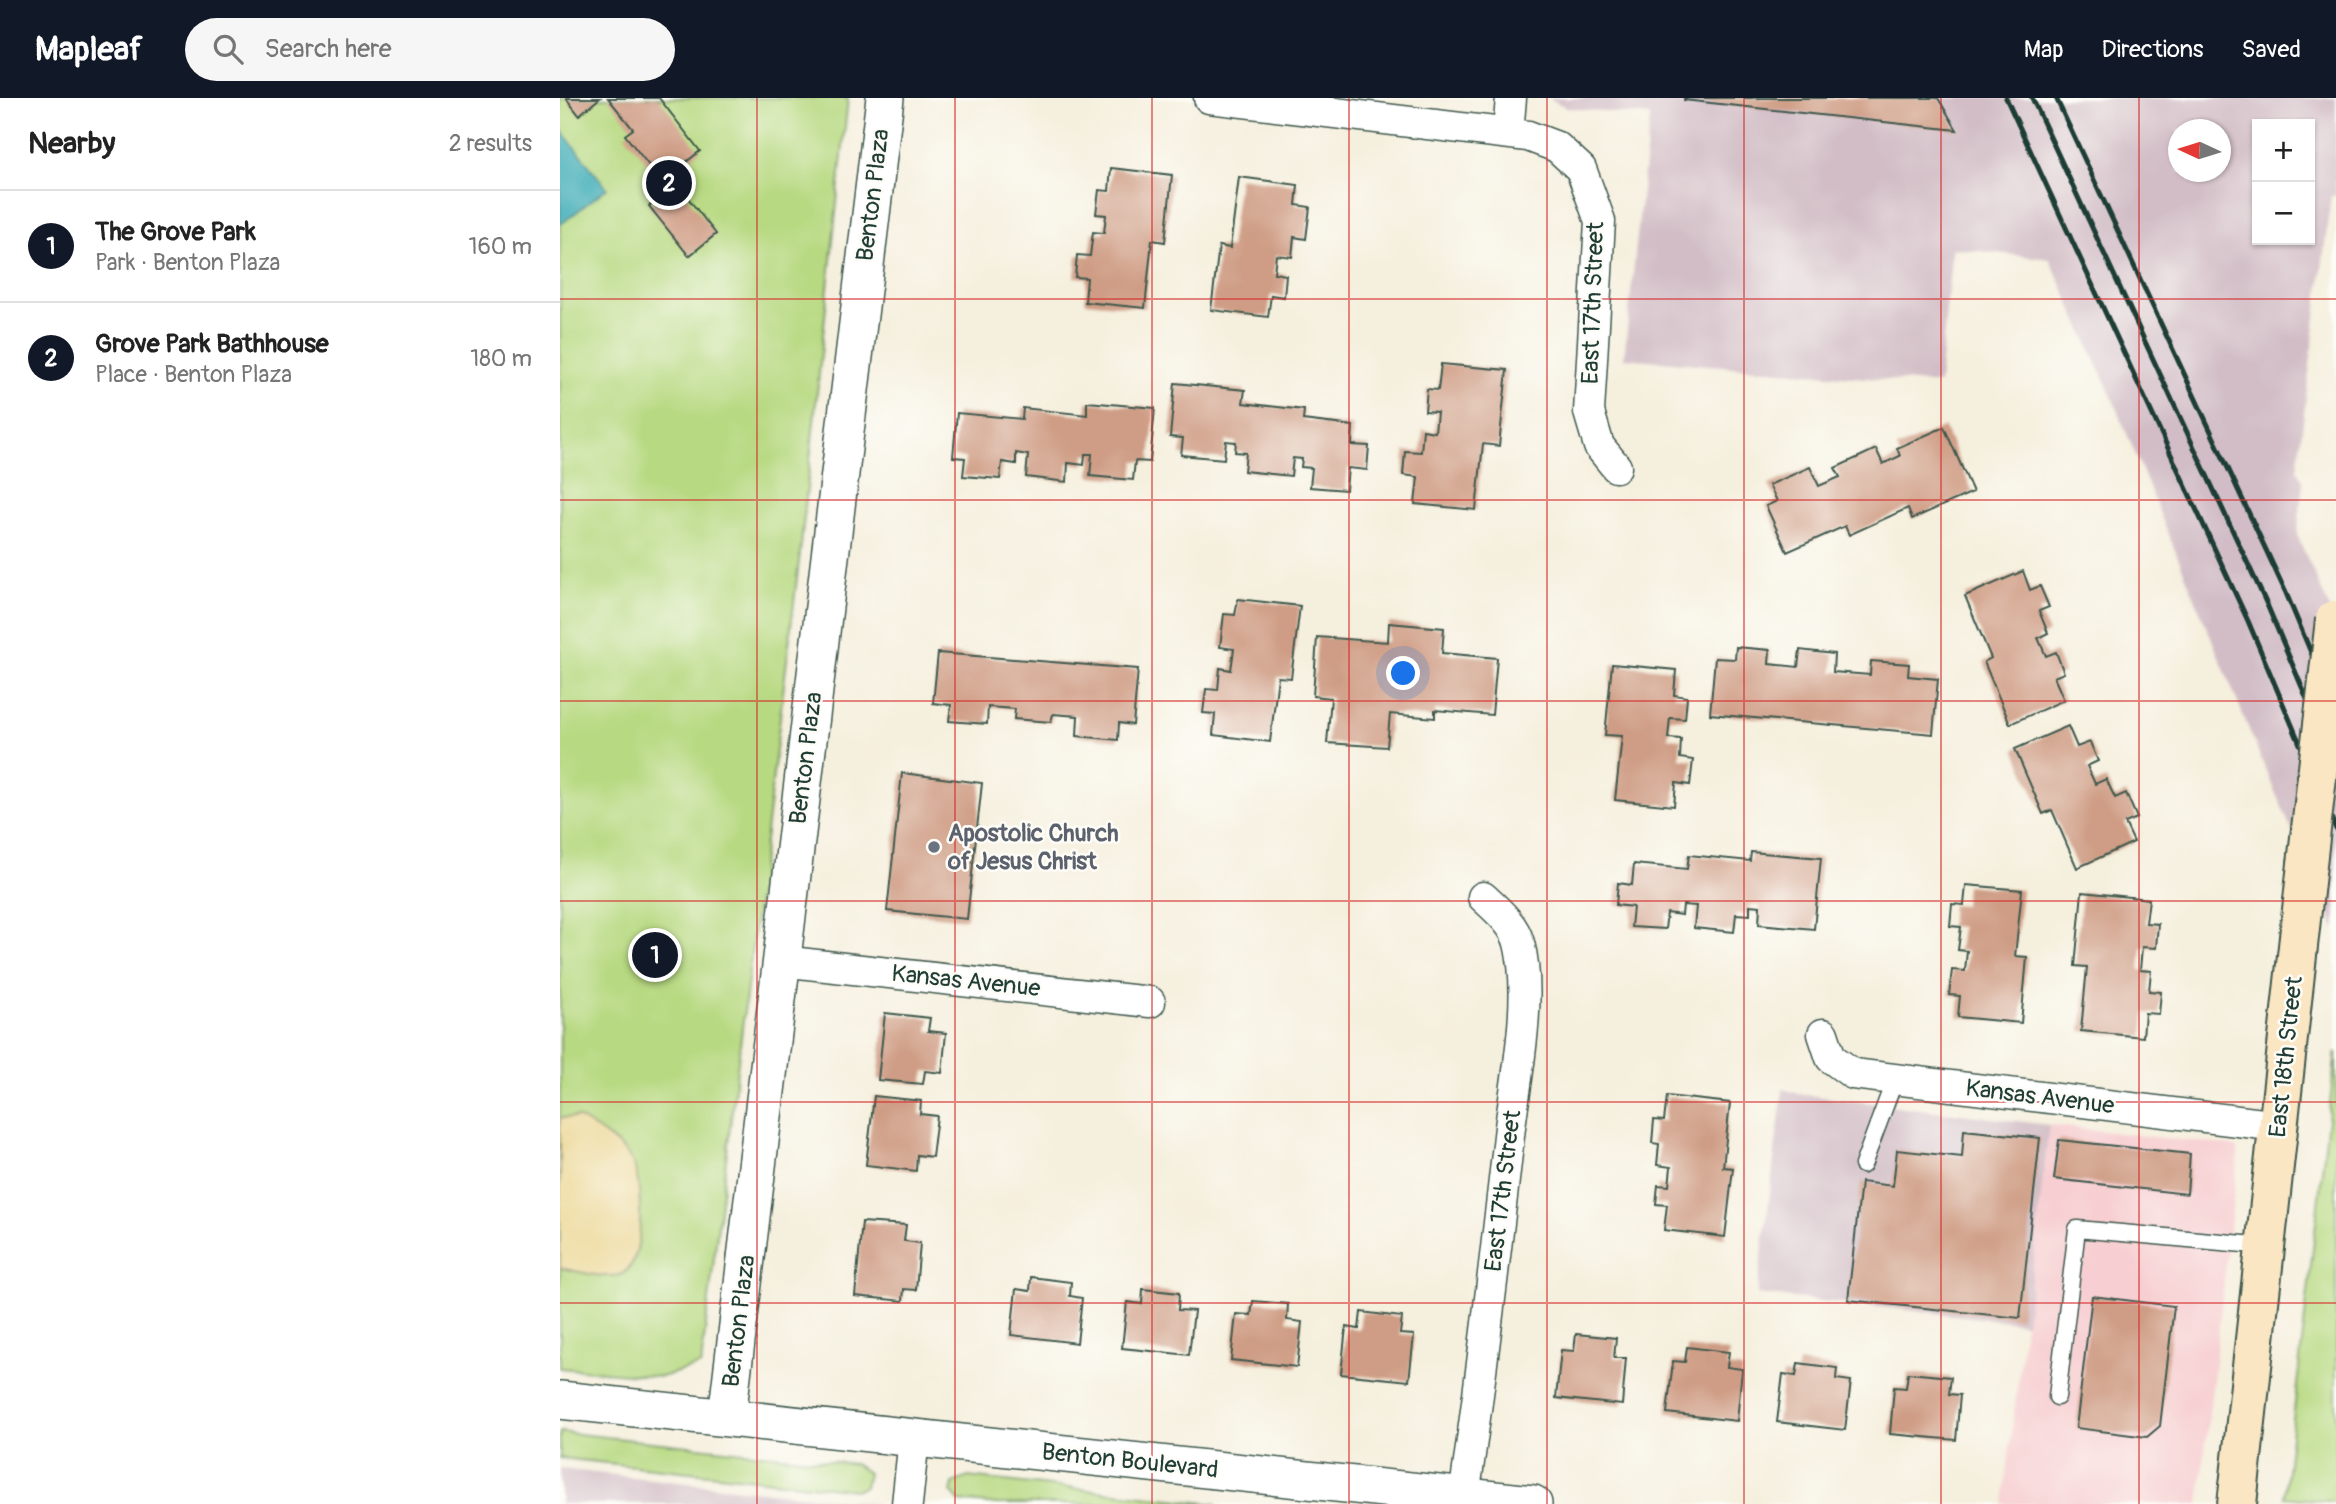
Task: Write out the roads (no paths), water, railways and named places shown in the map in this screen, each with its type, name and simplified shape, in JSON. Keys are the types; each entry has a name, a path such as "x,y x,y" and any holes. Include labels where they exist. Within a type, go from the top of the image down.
{"main road":[{"name":"East 18th Street","path":"2237,1504 2335,615"}],"street":[{"name":"Benton Plaza","path":"727,1417 885,98"},
{"name":"East 17th Street","path":"1209,98 1528,136 1557,148 1581,169 1600,220 1589,412 1599,446 1616,467"},
{"path":"1508,133 1511,98"},
{"name":"East 17th Street","path":"1465,1497 1521,1041 1525,982 1519,941 1504,917 1483,897"},
{"name":"Kansas Avenue","path":"781,961 1150,1002"},
{"name":"Kansas Avenue","path":"1823,1034 1831,1058 1853,1074 2279,1126"},
{"name":"Benton Boulevard","path":"560,1400 1533,1504"},
{"path":"906,1504 914,1438"}],"lane":[{"path":"1863,1165 1895,1079"},
{"path":"2057,1398 2077,1229 2266,1246"}],"water":[{"path":"560,129 607,188 560,225"}],"railway":[{"path":"2006,98 2248,621 2336,829"},
{"path":"2032,98 2268,607 2336,767"},
{"path":"2056,98 2286,593 2336,712"}],"place":[{"name":"Grove Park Bathhouse","path":"669,183"},
{"name":"Apostolic Church of Jesus Christ","path":"934,847"},
{"name":"The Grove Park","path":"655,955"}]}
